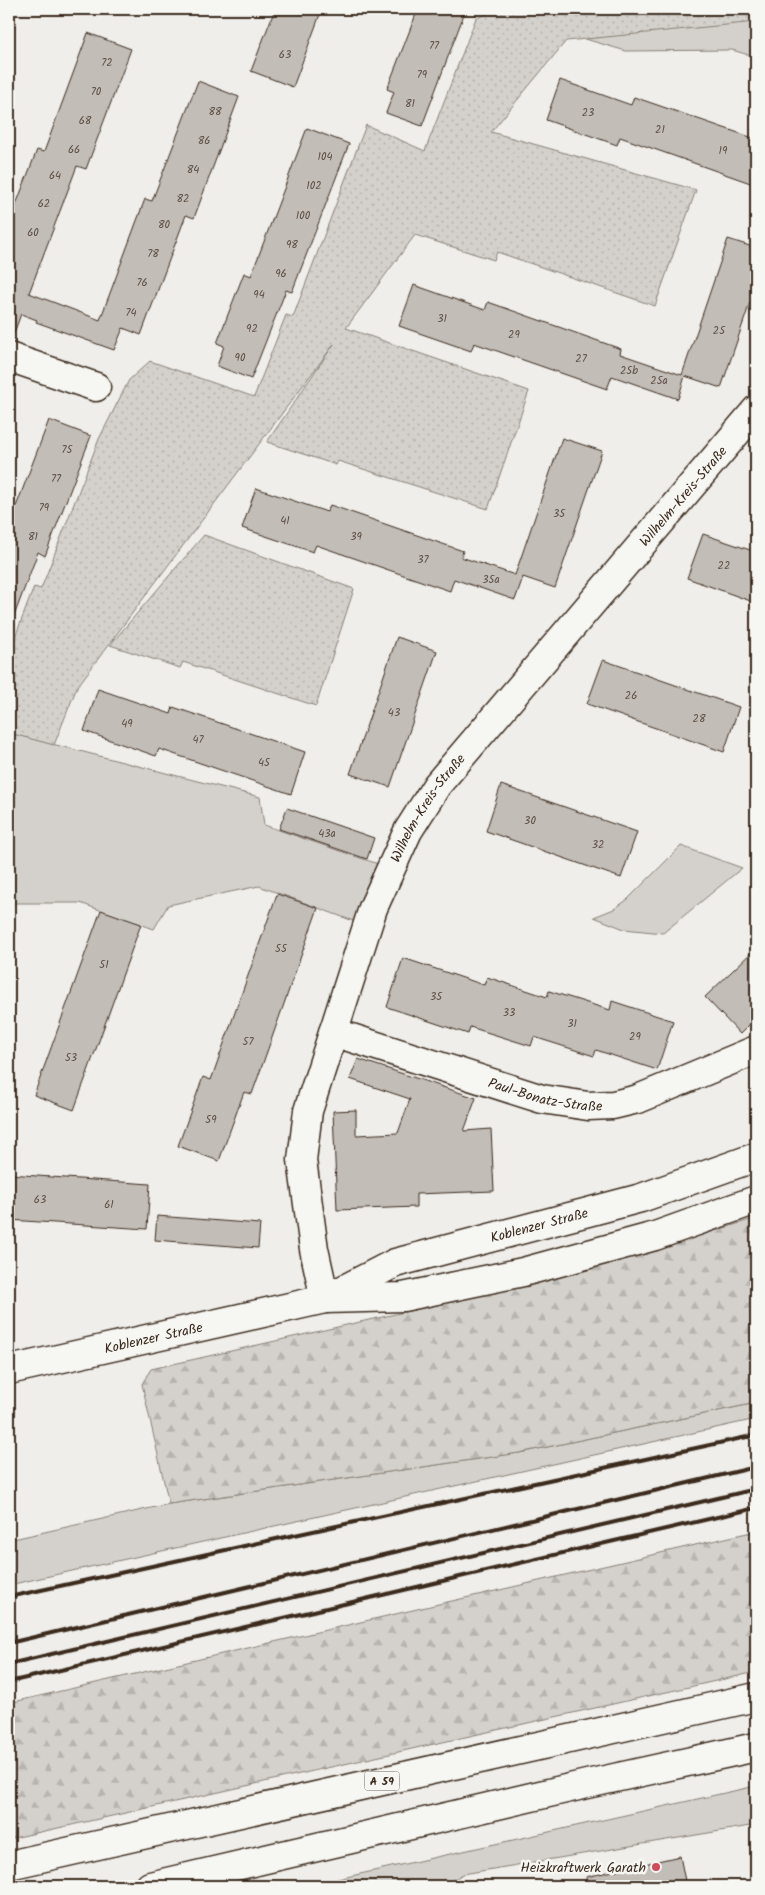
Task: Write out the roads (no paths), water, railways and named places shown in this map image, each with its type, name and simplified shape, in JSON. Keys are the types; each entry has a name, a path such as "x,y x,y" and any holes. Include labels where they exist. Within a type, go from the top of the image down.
{"main road":[{"path":"9,357 96,387"},
{"name":"Wilhelm-Kreis-Straße","path":"325,1299 314,1249 302,1160 308,1110 372,908 408,831 437,785 756,410"},
{"name":"Paul-Bonatz-Straße","path":"333,1032 542,1099 588,1106 613,1105 638,1099 756,1050"},
{"name":"Koblenzer Straße","path":"325,1299 395,1263 641,1198 756,1157"},
{"name":"Koblenzer Straße","path":"9,1370 325,1299 403,1297 523,1272 655,1236 756,1200"},
{"name":"A 59","path":"9,1865 756,1698"},
{"path":"150,1886 587,1784 756,1747"}],"railway":[{"path":"9,1597 756,1435"},
{"path":"9,1643 756,1467"},
{"path":"9,1664 756,1489"},
{"path":"9,1682 756,1508"}],"place":[{"name":"Heizkraftwerk Garath","path":"656,1867"}]}
